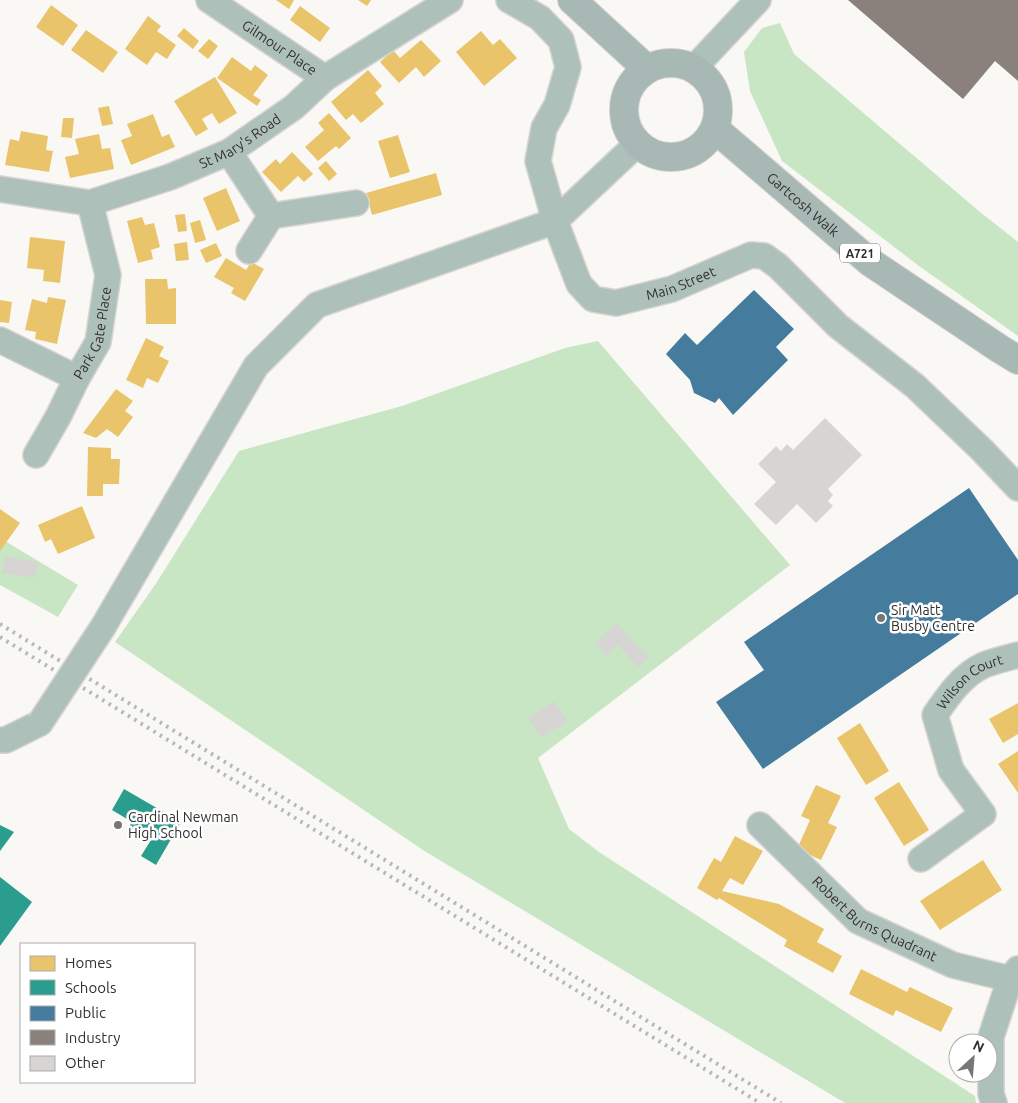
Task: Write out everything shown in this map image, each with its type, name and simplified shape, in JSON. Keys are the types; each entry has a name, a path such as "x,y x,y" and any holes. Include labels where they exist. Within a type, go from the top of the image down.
{"main road":[{"path":"572,0 647,68"},
{"path":"675,63 694,68 709,82 717,97 718,113 714,129 705,143 692,153 684,156 665,157 650,152 637,144 628,130 624,119 624,104 628,88 638,75 647,68 659,64 675,63"},
{"name":"Gartcosh Walk","path":"714,129 870,262 1018,360"}],"street":[{"name":"Gilmour Place","path":"209,0 324,78"},
{"name":"St Mary's Road","path":"0,189 90,203 170,177 229,152 294,107 324,78 450,0"},
{"name":"Main Street","path":"509,0 540,18 561,40 568,67 557,104 544,128 538,160 555,221 579,284 593,299 616,303 672,289 751,255 764,256 778,266 838,326 915,386 982,450 1018,488"},
{"path":"694,68 758,0"},
{"path":"0,740 6,740 40,723 103,627 256,366 317,305 555,221 637,144"},
{"path":"229,152 271,216"},
{"name":"Park Gate Place","path":"36,455 98,342 108,274 90,203"},
{"path":"249,251 271,216 356,203"},
{"path":"0,340 77,378"},
{"name":"Wilson Court","path":"921,859 983,814 951,770 935,715 967,675 985,665 1018,655"},
{"name":"Robert Burns Quadrant","path":"760,825 858,921 953,966 1014,974"},
{"path":"994,1103 991,1094 991,1037 1014,974"}],"green space":[{"path":"780,23 794,54 1018,242 1018,336 919,266 782,161 750,91 744,52 762,28"},
{"path":"598,341 790,565 538,758 569,829 599,852 948,1078 948,1083 955,1083 975,1096 976,1103 845,1103 426,852 115,642 157,582 239,451 402,406 565,348"},
{"path":"0,538 78,585 58,617 0,585"}],"building: Homes":[{"path":"276,0 294,0 289,9"},
{"path":"358,0 371,0 367,6"},
{"path":"51,5 78,25 63,46 36,27"},
{"path":"300,6 330,28 320,42 290,20"},
{"path":"148,16 161,26 157,31 176,45 167,59 156,52 147,65 125,49"},
{"path":"184,28 199,41 193,49 177,36"},
{"path":"86,30 118,52 103,73 71,50"},
{"path":"481,31 493,45 500,39 517,58 484,86 456,52"},
{"path":"209,39 218,46 208,59 198,51"},
{"path":"421,40 441,61 424,77 416,67 399,83 380,62 393,50 400,58"},
{"path":"232,57 251,71 255,65 268,75 253,95 261,100 257,106 217,78"},
{"path":"368,70 382,86 375,93 384,104 361,123 353,114 346,120 331,102"},
{"path":"215,77 237,113 219,124 212,113 202,119 208,129 196,136 174,101"},
{"path":"109,106 113,124 102,126 98,108"},
{"path":"329,113 351,138 339,149 336,146 318,161 305,147 324,130 318,123"},
{"path":"153,114 162,137 169,134 175,147 131,165 121,140 132,136 127,124"},
{"path":"63,118 74,118 72,138 61,137"},
{"path":"21,131 48,136 46,150 53,151 49,172 5,165 10,139 19,141"},
{"path":"99,134 102,149 110,148 114,169 70,178 65,157 79,154 75,139"},
{"path":"398,135 410,172 390,178 378,141"},
{"path":"292,152 313,174 304,182 298,176 281,192 262,172 276,159 280,164"},
{"path":"326,161 337,174 329,181 318,168"},
{"path":"436,173 442,195 372,215 366,193"},
{"path":"226,188 240,221 217,231 203,198"},
{"path":"185,214 187,231 178,232 175,215"},
{"path":"142,217 145,225 154,223 160,247 151,250 153,259 138,263 127,221"},
{"path":"200,220 206,240 195,243 190,223"},
{"path":"30,237 65,241 60,283 43,281 44,270 27,268"},
{"path":"187,242 189,260 176,261 174,244"},
{"path":"216,243 222,256 206,263 200,250"},
{"path":"226,258 246,270 251,262 264,269 245,301 231,293 234,288 214,277"},
{"path":"145,279 167,279 168,289 176,288 176,324 146,324"},
{"path":"48,297 66,300 57,344 35,339 36,332 25,330 32,299 47,303"},
{"path":"0,300 12,302 9,323 0,322"},
{"path":"146,338 164,347 159,356 169,361 158,383 147,378 143,388 126,380"},
{"path":"116,389 133,401 125,411 133,417 118,437 107,429 96,438 83,433"},
{"path":"88,447 111,448 111,459 120,459 119,484 103,484 103,496 87,496"},
{"path":"82,506 95,538 58,554 51,539 45,542 38,525"},
{"path":"0,509 20,523 0,551"},
{"path":"1018,703 1018,734 1003,743 989,719"},
{"path":"860,723 889,771 866,785 837,738"},
{"path":"1018,751 1018,793 998,764"},
{"path":"899,782 929,830 904,846 874,798"},
{"path":"816,785 841,796 828,823 837,827 821,860 797,849 810,820 801,816"},
{"path":"735,836 763,851 743,885 730,878 722,891 779,904 824,929 817,942 842,956 833,973 784,946 787,940 719,898 717,900 697,888 714,858 721,862"},
{"path":"983,860 1002,890 940,930 920,901"},
{"path":"861,969 907,992 910,987 953,1008 941,1032 896,1010 893,1016 849,994"}],"building: Schools":[{"path":"124,789 181,822 156,865 141,856 151,840 129,827 132,822 112,810"},
{"path":"0,825 14,832 0,851"},
{"path":"0,877 32,902 0,946"}],"building: Public":[{"path":"754,290 794,329 776,347 788,360 733,415 719,398 715,403 694,393 690,380 666,354 685,333 697,345"},
{"name":"Sir Matt Busby Centre","path":"969,488 1018,560 1018,594 763,769 716,702 764,670 744,642"}],"building: Industry":[{"path":"848,0 1018,0 1018,81 995,61 963,99"}],"building: Other":[{"path":"825,418 862,455 828,489 833,495 828,501 833,506 816,523 797,504 776,525 754,504 776,482 758,464 776,446 781,451 787,444 793,450"},
{"path":"5,556 38,562 35,578 2,573"},
{"path":"617,623 649,657 638,667 618,645 607,656 595,643"},
{"path":"554,701 567,721 541,738 528,718"}],"railway":[{"path":"0,624 781,1103"},
{"path":"0,637 760,1103"}],"place":[{"name":"Sir Matt Busby Centre","path":"881,618"},
{"name":"Cardinal Newman High School","path":"118,825"}]}
